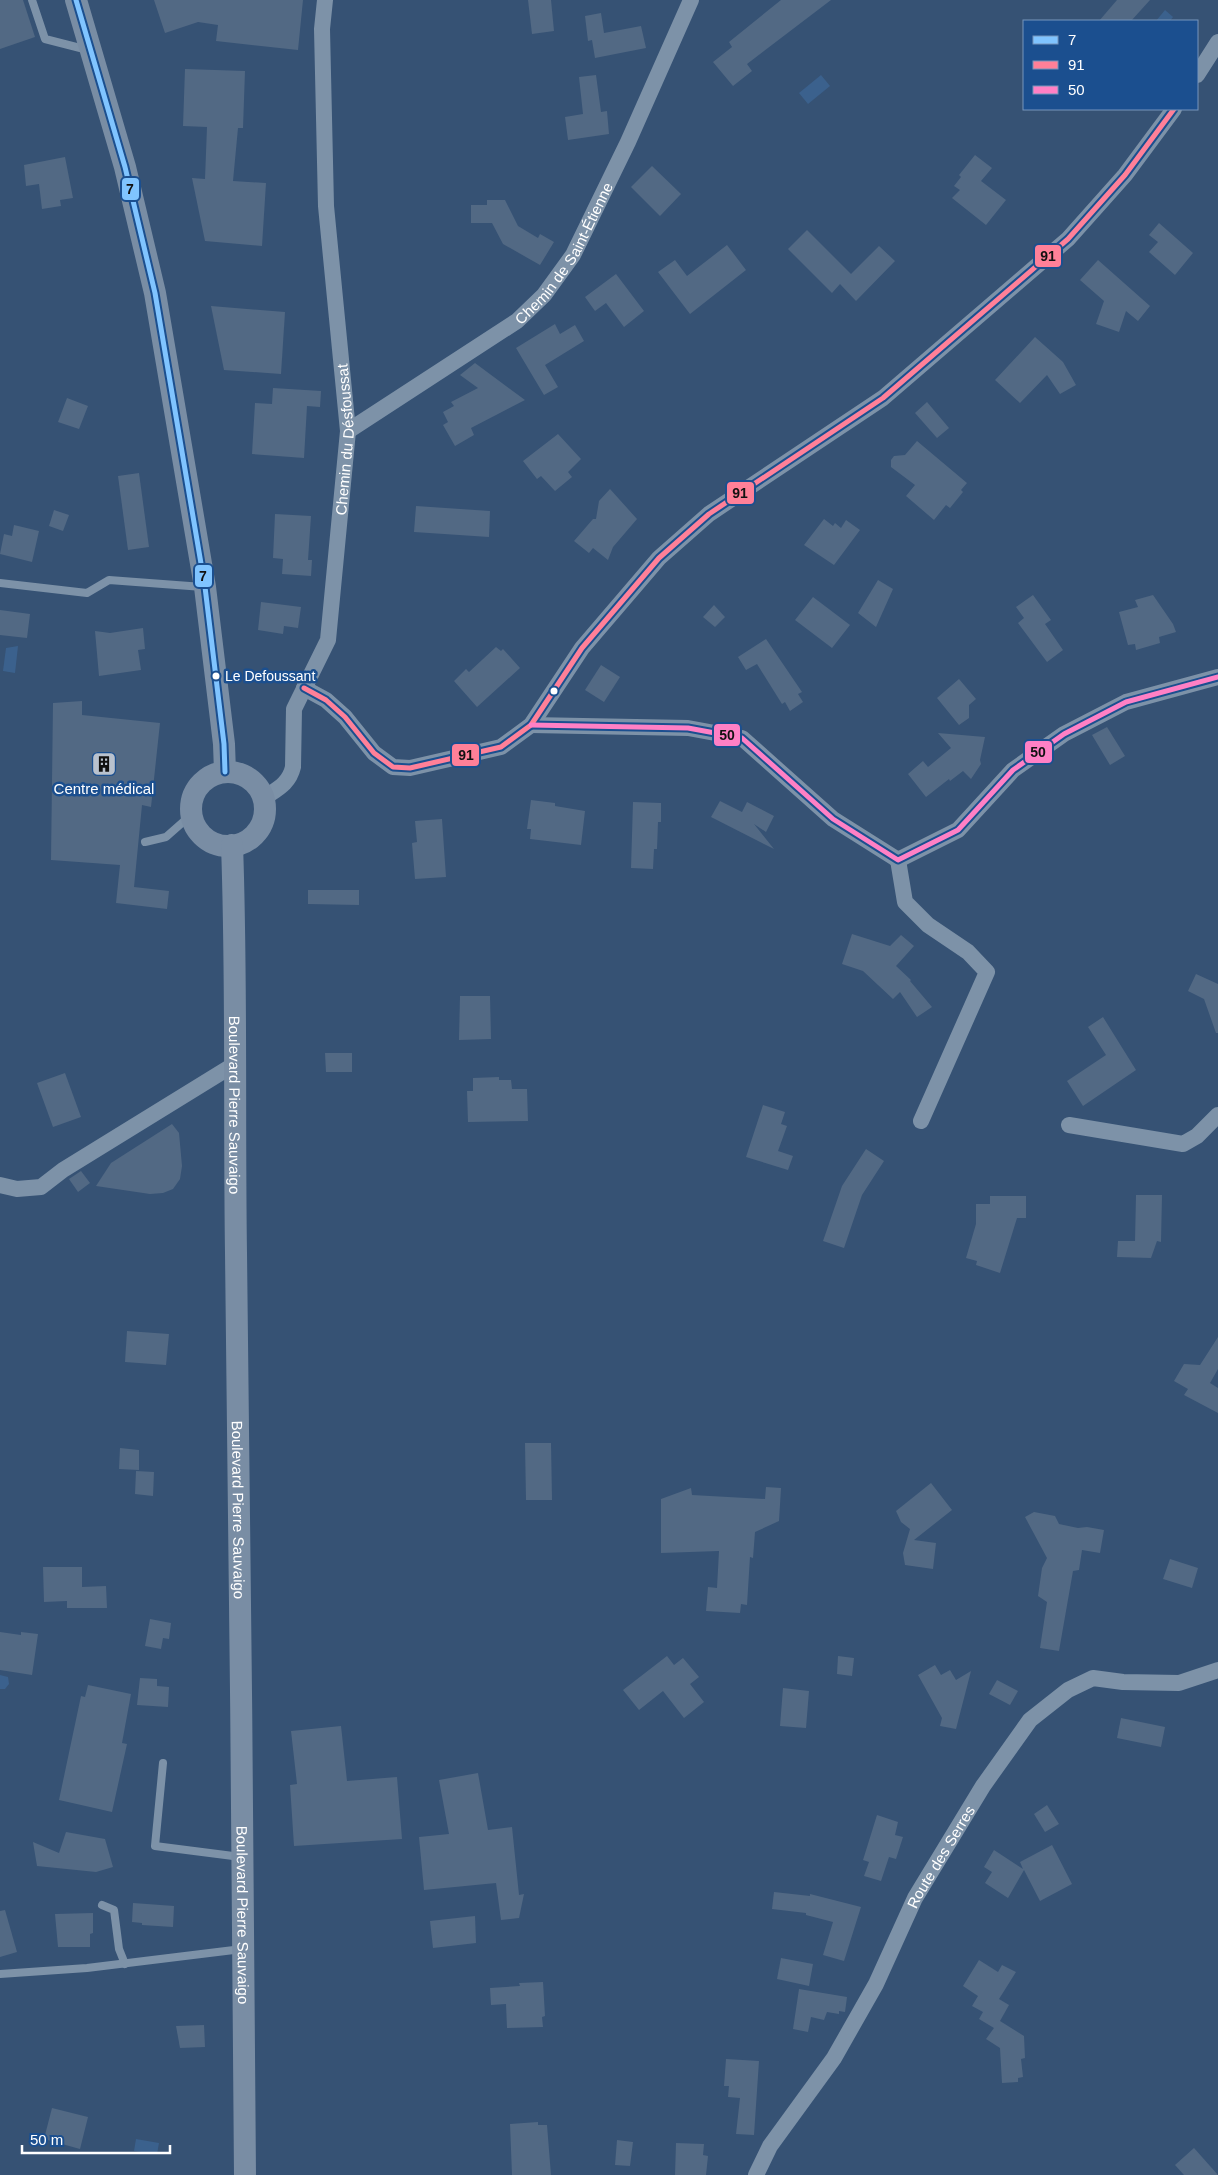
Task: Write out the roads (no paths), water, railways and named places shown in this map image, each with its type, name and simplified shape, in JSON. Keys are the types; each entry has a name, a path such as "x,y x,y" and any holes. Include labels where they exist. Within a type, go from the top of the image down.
{"main road":[{"path":"76,0 126,167 155,293 205,587 224,744 225,772"},
{"path":"237,773 249,778 258,787 264,798 263,817 255,834 245,842 232,846 220,845 209,841 200,834 194,824 191,801 203,781 213,774 237,773"},
{"name":"Boulevard Pierre Sauvaigo","path":"232,846 235,904 235,1064 244,1857 245,2175"}],"street":[{"name":"Chemin du Désfoussat","path":"264,798 287,783 291,775 293,767 294,709 328,640 348,431 326,206 322,29 325,0"},
{"name":"Chemin de Saint-Étienne","path":"348,431 517,321 544,295 573,255 628,142 691,0"},
{"path":"1198,73 1218,42"},
{"path":"304,688 326,700 344,717 374,753 393,768 410,768 501,747 530,725 582,648 659,558 709,514 883,398 1068,239 1125,175 1173,110"},
{"path":"898,860 958,830 1013,770 1064,734 1126,702 1218,677"},
{"path":"530,725 688,728 742,738 833,819 898,860 905,902 928,925 968,952 986,972 921,1121"},
{"path":"0,1185 18,1189 41,1187 63,1170 235,1064"},
{"path":"1069,1125 1183,1144 1197,1136 1218,1115"},
{"name":"Route des Serres","path":"756,2175 770,2146 834,2058 876,1984 924,1882 983,1786 1030,1720 1068,1690 1093,1678 1123,1682 1178,1683 1218,1670"}],"lane":[{"path":"32,0 45,39 92,51"},
{"path":"0,583 87,593 110,580 205,587"},
{"path":"145,842 166,837 192,815"},
{"path":"163,1763 155,1846 244,1857"},
{"path":"102,1905 114,1910 119,1949 125,1964"},
{"path":"0,1974 125,1964 244,1949"}],"water":[{"path":"1165,10 1173,17 1171,20 1157,20"},
{"path":"821,75 830,86 808,104 799,93"},
{"path":"18,646 15,673 3,671 6,648"},
{"path":"0,1675 8,1677 9,1684 5,1689 0,1689"},
{"path":"136,2139 159,2143 157,2154 134,2151"}],"place":[{"name":"Le Defoussant","path":"216,676"},
{"name":"Centre médical","path":"104,764"}]}
